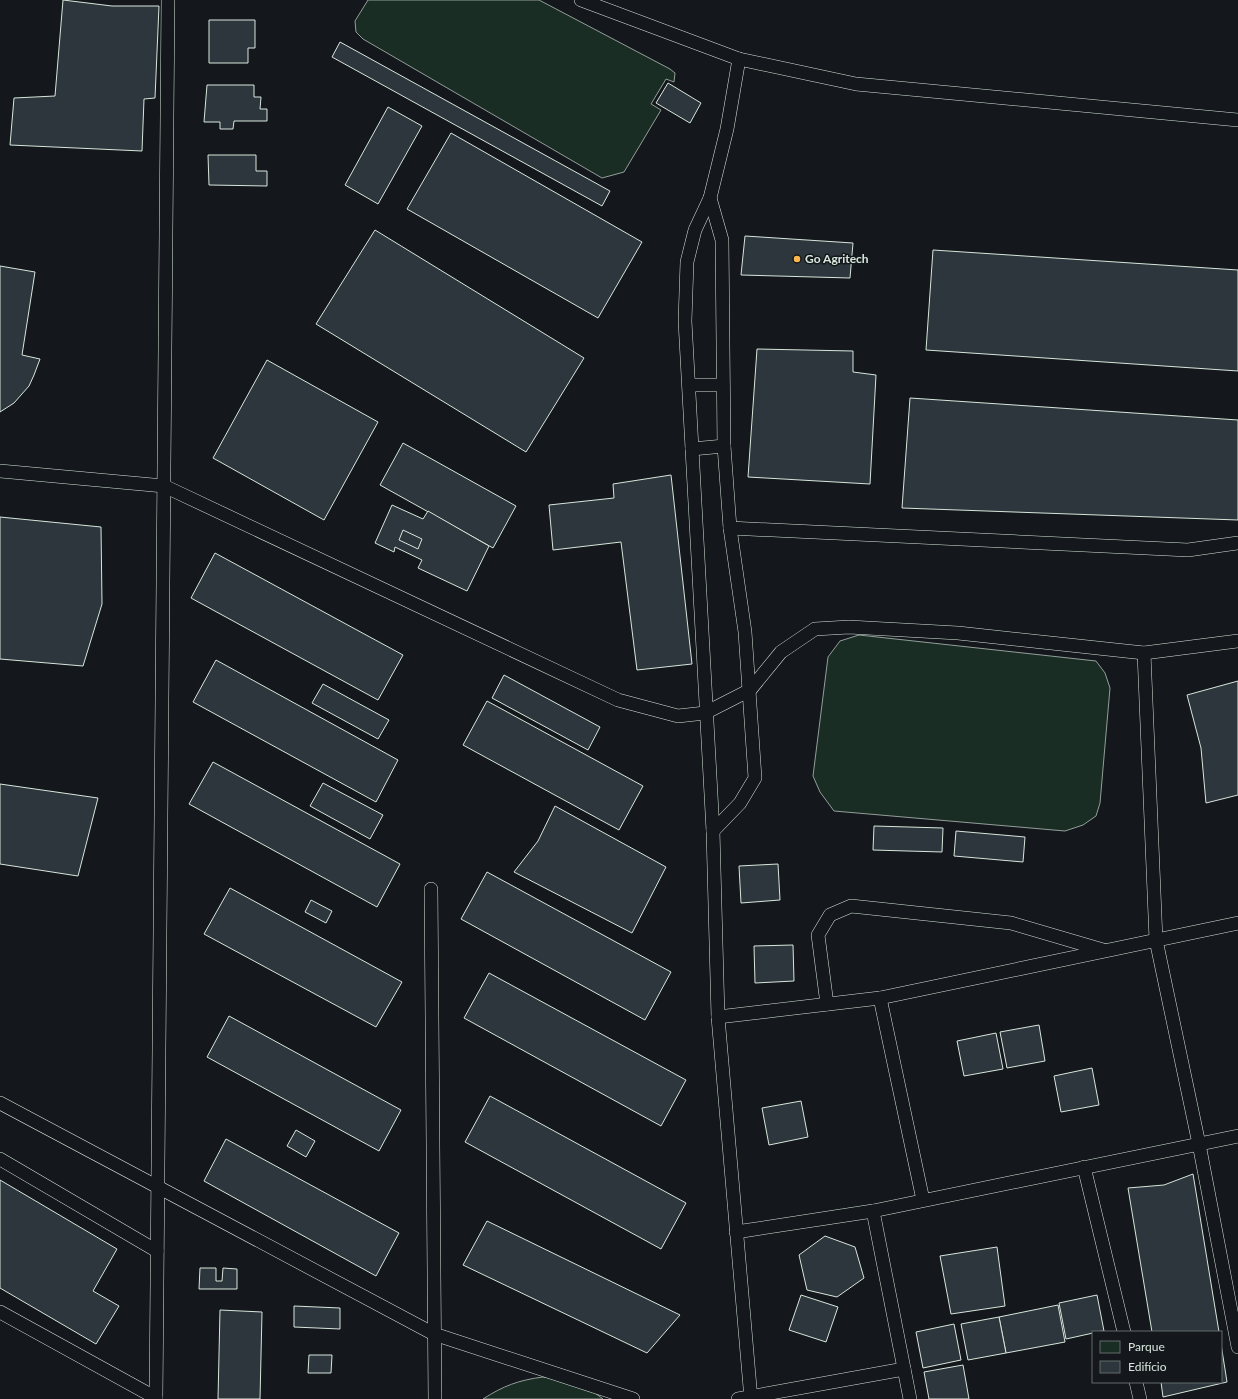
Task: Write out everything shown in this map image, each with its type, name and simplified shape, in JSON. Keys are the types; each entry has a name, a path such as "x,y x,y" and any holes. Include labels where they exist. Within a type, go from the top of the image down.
{"lane":[{"path":"0,1312 156,1399 168,0"},
{"path":"581,0 738,59 856,84 1238,120"},
{"path":"738,59 727,129 710,198 695,230 687,262 685,321 713,831 718,1017 736,1232 746,1398 904,1369"},
{"path":"710,198 722,240 724,446 730,528 745,632 755,778 740,803 713,831"},
{"path":"689,384 723,385"},
{"path":"692,449 724,446"},
{"path":"0,471 164,486 618,700 678,716 706,713 750,690 781,652 815,629 849,627 958,633 1144,653 1238,641"},
{"path":"730,528 1188,550 1238,543"},
{"path":"1144,653 1156,940 1199,1144 1238,1347"},
{"path":"431,888 435,1399"},
{"path":"827,1004 818,934 830,915 851,906 1011,923 1104,951"},
{"path":"718,1017 880,998 1238,922"},
{"path":"880,998 923,1200"},
{"path":"0,1103 434,1334 632,1399"},
{"path":"736,1232 873,1211 1238,1136"},
{"path":"0,1159 157,1251"},
{"path":"1084,1167 1124,1331"},
{"path":"873,1211 910,1399"},
{"path":"1136,1383 1140,1399"}],"green space":[{"path":"368,0 539,0 670,69 675,73 674,82 666,79 651,104 661,110 624,172 602,178 363,39 356,32 355,21"},
{"path":"859,635 1096,661 1105,673 1110,688 1100,803 1096,816 1083,825 1065,831 834,811 820,792 813,776 828,657 840,641"},
{"path":"543,1377 564,1380 587,1387 603,1399 483,1399 497,1390 512,1384"}],"building":[{"path":"63,0 112,6 159,6 155,98 144,99 142,151 10,145 14,98 55,96"},
{"path":"209,20 255,20 255,48 248,48 248,63 209,63"},
{"path":"340,42 610,191 602,206 332,57"},
{"path":"668,83 701,103 690,123 656,103"},
{"path":"207,85 254,85 254,97 261,97 260,109 267,109 267,121 234,121 233,129 220,129 220,122 204,122"},
{"path":"388,107 422,126 378,204 345,185"},
{"path":"451,133 642,242 598,318 407,209"},
{"path":"208,155 256,155 256,171 267,171 267,186 209,185"},
{"path":"375,230 584,358 526,452 316,324"},
{"name":"Go Agritech","path":"745,236 853,243 850,278 741,275"},
{"path":"933,250 1238,270 1238,371 926,350"},
{"path":"0,266 35,272 22,355 40,359 29,386 14,403 0,412"},
{"path":"757,349 853,351 853,372 876,375 870,484 748,477"},
{"path":"267,360 378,422 324,520 213,458"},
{"path":"910,398 1238,420 1238,520 902,508"},
{"path":"403,443 516,506 493,548 380,485"},
{"path":"671,475 692,664 637,670 621,542 553,550 549,505 614,498 613,484"},
{"path":"392,505 423,519 428,511 489,546 467,591 418,568 422,560 395,547 394,552 375,543"},
{"path":"0,517 101,527 102,604 83,666 0,659"},
{"path":"403,530 422,539 418,549 399,540"},
{"path":"215,553 403,655 378,700 191,598"},
{"path":"216,660 398,760 376,802 193,702"},
{"path":"504,675 600,727 588,750 492,698"},
{"path":"1238,681 1238,795 1206,803 1201,748 1187,695"},
{"path":"323,684 389,720 378,739 312,703"},
{"path":"487,701 643,786 619,830 463,745"},
{"path":"213,762 400,864 377,907 189,804"},
{"path":"323,783 383,815 370,839 310,806"},
{"path":"0,784 98,798 78,876 0,864"},
{"path":"555,806 666,867 632,933 514,872 538,841"},
{"path":"874,826 943,828 942,852 873,850"},
{"path":"956,831 1025,837 1023,862 954,856"},
{"path":"778,864 780,900 741,903 739,866"},
{"path":"487,872 671,972 645,1020 461,919"},
{"path":"230,888 402,982 376,1027 204,934"},
{"path":"311,900 332,911 326,923 305,912"},
{"path":"793,945 794,981 755,983 754,946"},
{"path":"489,973 686,1080 661,1126 464,1018"},
{"path":"229,1016 401,1110 379,1151 207,1057"},
{"path":"1039,1025 1045,1061 1007,1068 1000,1032"},
{"path":"996,1033 1003,1069 964,1076 957,1041"},
{"path":"1092,1068 1099,1105 1061,1112 1054,1076"},
{"path":"490,1096 686,1203 661,1249 465,1142"},
{"path":"801,1101 808,1137 769,1145 762,1108"},
{"path":"296,1130 315,1141 306,1157 287,1146"},
{"path":"226,1139 399,1233 376,1276 204,1181"},
{"path":"1193,1174 1219,1331 1152,1331 1128,1188 1164,1185"},
{"path":"0,1180 117,1249 93,1291 119,1306 96,1344 0,1288"},
{"path":"487,1221 680,1315 647,1353 463,1265"},
{"path":"825,1236 855,1247 864,1278 837,1297 807,1290 799,1255"},
{"path":"997,1247 1005,1306 951,1314 940,1256"},
{"path":"200,1268 216,1268 216,1281 222,1281 223,1268 237,1269 237,1289 199,1289"},
{"path":"801,1295 838,1307 826,1342 789,1330"},
{"path":"1097,1295 1104,1331 1092,1331 1092,1333 1066,1339 1059,1303"},
{"path":"1058,1305 1065,1342 1006,1353 999,1317"},
{"path":"294,1306 340,1308 340,1329 294,1327"},
{"path":"220,1310 262,1312 260,1399 218,1399"},
{"path":"999,1317 1006,1353 968,1360 961,1324"},
{"path":"954,1324 961,1360 923,1368 916,1332"},
{"path":"1222,1350 1227,1382 1163,1397 1161,1383 1222,1383"},
{"path":"309,1355 332,1355 331,1373 308,1373"},
{"path":"963,1365 969,1399 929,1399 924,1372"}],"place":[{"name":"Go Agritech","path":"797,259"}]}
